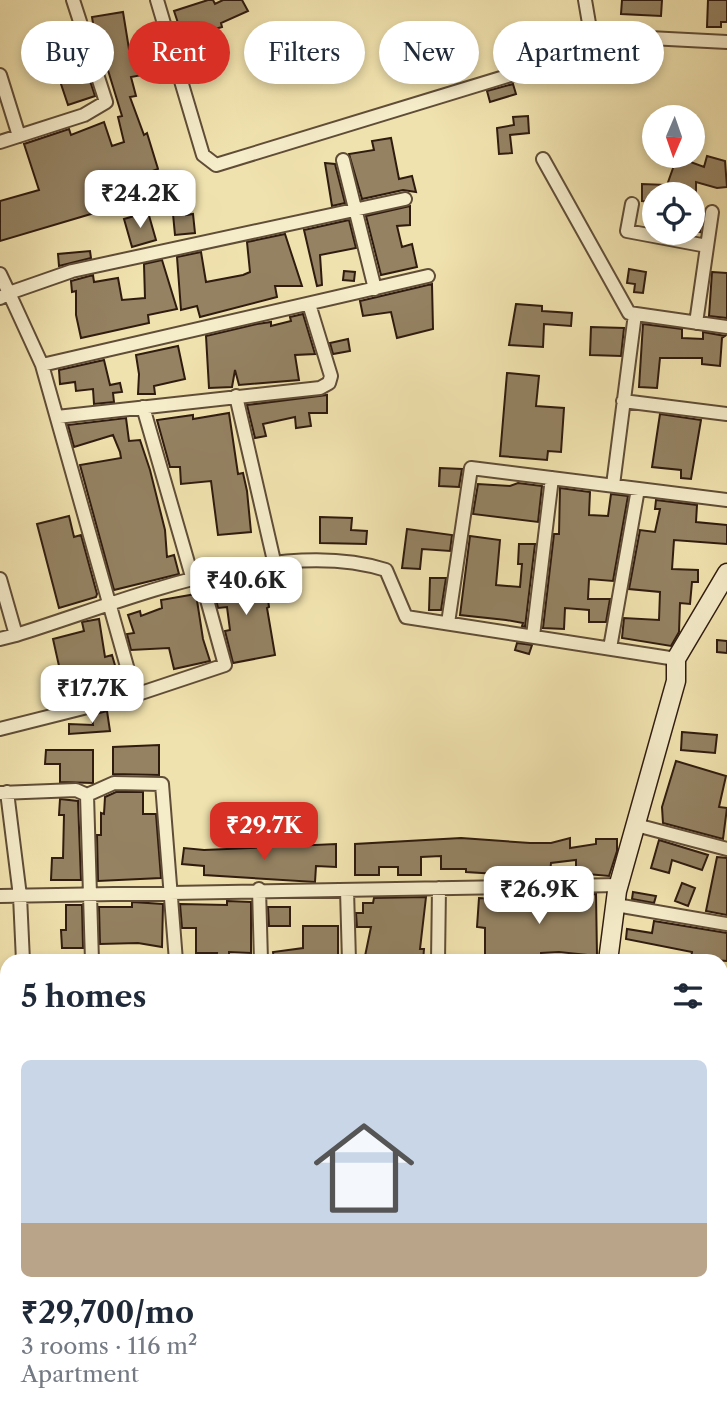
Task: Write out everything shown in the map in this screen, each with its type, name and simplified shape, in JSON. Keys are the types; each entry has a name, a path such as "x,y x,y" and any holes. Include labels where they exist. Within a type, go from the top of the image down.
{"street":[{"path":"0,142 84,115 106,102 74,0"},
{"path":"156,0 203,155 215,165 493,80"},
{"path":"586,0 589,21"},
{"path":"664,39 727,42"},
{"path":"0,75 19,136"},
{"path":"543,159 629,313 727,327"},
{"path":"343,160 375,289"},
{"path":"5,295 72,271 405,199"},
{"path":"632,204 627,231 707,246"},
{"path":"696,323 712,212"},
{"path":"0,274 5,295 42,365 135,695"},
{"path":"42,365 428,276"},
{"path":"57,417 320,388 329,383 331,376 309,304"},
{"path":"613,485 635,314"},
{"path":"236,396 274,561"},
{"path":"623,401 727,414"},
{"path":"0,729 135,695 225,665 143,407"},
{"path":"448,623 471,468 727,500"},
{"path":"533,636 552,478"},
{"path":"610,648 638,488"},
{"path":"0,639 197,579 274,561 360,562 386,570 406,617 676,659"},
{"path":"609,954 619,884 676,681 676,659 727,573"},
{"path":"0,579 16,635"},
{"path":"23,954 20,895 3,793 76,790 87,795 114,783 162,784 175,954"},
{"path":"87,795 92,954"},
{"path":"636,825 727,849"},
{"path":"0,896 619,884"},
{"path":"438,954 439,888"},
{"path":"259,889 261,954"},
{"path":"346,890 349,954"},
{"path":"616,905 727,924"}],"building":[{"path":"208,0 213,0 215,4 223,0 242,0 248,11 226,21 177,21 174,11"},
{"path":"622,0 662,0 661,16 621,14"},
{"path":"708,0 727,0 727,22 721,22 721,27 707,27"},
{"path":"123,12 128,43 128,84 133,84 136,96 130,97 144,135 147,133 158,169 95,192 101,211 0,241 0,201 39,190 24,144 69,129 71,135 104,122 112,146 124,142 118,117 122,116 112,84 114,21 93,21 92,17"},
{"path":"61,84 91,84 95,96 68,105"},
{"path":"513,84 516,94 490,102 487,91"},
{"path":"528,116 529,133 510,135 512,153 499,154 497,128 514,125 513,117"},
{"path":"391,138 399,179 412,176 416,192 403,190 362,199 349,154 374,150 372,141"},
{"path":"707,156 725,161 727,187 717,188 705,185 705,182 668,182 673,168 705,168"},
{"path":"325,163 335,164 345,203 332,206"},
{"path":"184,192 186,215 193,214 195,233 175,235 171,193"},
{"path":"410,206 410,225 397,226 402,247 412,244 417,267 381,275 366,216"},
{"path":"148,212 156,240 132,247 124,219"},
{"path":"349,220 356,248 320,255 322,285 317,286 304,230"},
{"path":"285,234 302,286 275,286 277,297 200,317 197,306 181,310 177,257 201,252 206,282 243,275 250,272 247,242"},
{"path":"90,251 91,258 59,266 58,254"},
{"path":"162,260 177,309 148,315 149,323 81,338 76,315 76,291 72,292 71,281 93,275 94,282 118,278 122,300 145,298 144,264"},
{"path":"629,269 646,272 643,293 634,292 635,284 627,283"},
{"path":"344,271 355,272 354,281 343,280"},
{"path":"712,272 727,273 727,318 709,316"},
{"path":"432,284 433,329 397,338 391,312 363,316 360,301"},
{"path":"516,304 542,306 542,311 572,313 571,326 544,324 543,347 509,345"},
{"path":"303,314 315,354 295,355 299,380 239,385 235,370 232,387 209,388 206,336 257,324 271,322 271,326 291,321 290,317"},
{"path":"643,324 682,329 682,338 703,339 703,332 725,336 722,338 720,366 702,364 702,358 660,358 657,388 639,387"},
{"path":"591,327 624,328 621,356 590,355"},
{"path":"348,339 350,351 333,354 330,343"},
{"path":"178,346 185,379 154,386 155,394 138,394 136,355"},
{"path":"104,360 110,385 120,383 122,392 113,393 114,402 94,404 93,389 76,391 75,382 60,384 59,370"},
{"path":"507,373 539,376 536,406 564,408 561,452 548,451 547,460 500,456"},
{"path":"327,395 327,413 309,413 311,426 296,428 295,417 263,424 266,436 255,438 247,405"},
{"path":"229,413 238,474 243,473 247,491 251,532 218,535 211,481 181,484 180,467 170,467 157,420 193,415 193,419"},
{"path":"660,414 701,420 691,479 681,478 681,470 652,467"},
{"path":"126,418 129,441 140,440 165,530 167,557 174,555 179,574 114,590 80,465 121,458 120,452 113,435 74,447 68,425"},
{"path":"440,468 462,469 459,487 439,486"},
{"path":"518,483 542,486 538,522 473,514 478,484 510,486"},
{"path":"560,488 590,492 589,515 608,516 611,494 628,496 613,581 589,579 588,599 610,599 606,622 589,622 589,610 565,608 564,629 543,628 554,534 559,534"},
{"path":"656,500 697,505 696,522 727,525 727,544 674,540 672,569 698,570 698,582 692,582 690,604 680,603 679,632 671,646 622,638 624,618 659,620 660,592 629,589 640,530 655,532 660,509 655,509"},
{"path":"69,516 74,537 81,535 97,594 96,597 59,608 37,524"},
{"path":"320,517 352,518 351,530 367,531 366,544 320,543"},
{"path":"407,529 452,535 450,551 422,549 420,569 402,568"},
{"path":"470,536 500,540 496,585 520,587 522,564 518,564 519,544 535,544 525,627 522,626 523,623 460,615"},
{"path":"255,575 256,579 265,577 275,655 233,663 225,631 230,630 227,607 218,608 212,583"},
{"path":"430,578 446,578 441,610 429,610"},
{"path":"196,594 203,639 210,661 174,669 169,648 131,650 127,634 134,633 128,615 140,611 141,616 162,608 161,600"},
{"path":"99,619 105,657 112,655 121,686 67,702 53,639 84,631 82,622"},
{"path":"717,640 727,641 727,653 717,652"},
{"path":"517,643 532,645 529,654 515,650"},
{"path":"107,711 110,731 69,734 69,724 93,725 92,715"},
{"path":"682,732 717,735 715,753 681,750"},
{"path":"159,745 159,775 113,774 113,747"},
{"path":"46,750 93,750 93,783 60,782 60,764 45,764"},
{"path":"676,761 726,776 719,807 727,808 723,839 663,823 662,807"},
{"path":"116,792 143,792 143,814 156,814 161,878 98,881 97,835 101,835 101,813 104,814 105,797"},
{"path":"60,799 78,801 81,880 51,880 52,858 63,858 64,815 59,815"},
{"path":"461,838 551,843 570,838 570,848 596,844 596,839 617,839 617,851 609,876 576,873 576,860 551,863 550,873 528,872 528,876 466,872 466,869 441,869 441,856 421,857 421,875 398,875 398,867 379,867 379,875 355,875 355,844"},
{"path":"659,840 708,855 702,870 672,860 669,873 651,868"},
{"path":"336,844 336,867 316,866 315,882 204,875 204,866 182,864 184,848 204,850"},
{"path":"717,857 727,858 727,915 706,911"},
{"path":"682,883 695,888 688,906 675,901"},
{"path":"633,892 656,896 654,903 632,899"},
{"path":"596,894 597,954 485,954 485,928 477,927 479,898 510,900 510,896 562,898 562,895"},
{"path":"426,897 420,949 424,949 424,954 365,954 371,927 357,927 356,913 363,913 363,903 373,903 374,898"},
{"path":"227,901 251,902 251,953 196,953 196,928 182,928 180,904 227,905"},
{"path":"132,902 163,904 162,947 138,943 100,944 99,907 132,907"},
{"path":"66,905 82,905 83,948 62,948 61,930 66,930"},
{"path":"268,907 290,907 290,926 269,926"},
{"path":"654,921 727,933 727,954 692,954 626,939 627,929 652,933"},
{"path":"303,926 338,926 338,954 273,954 303,948"}]}
